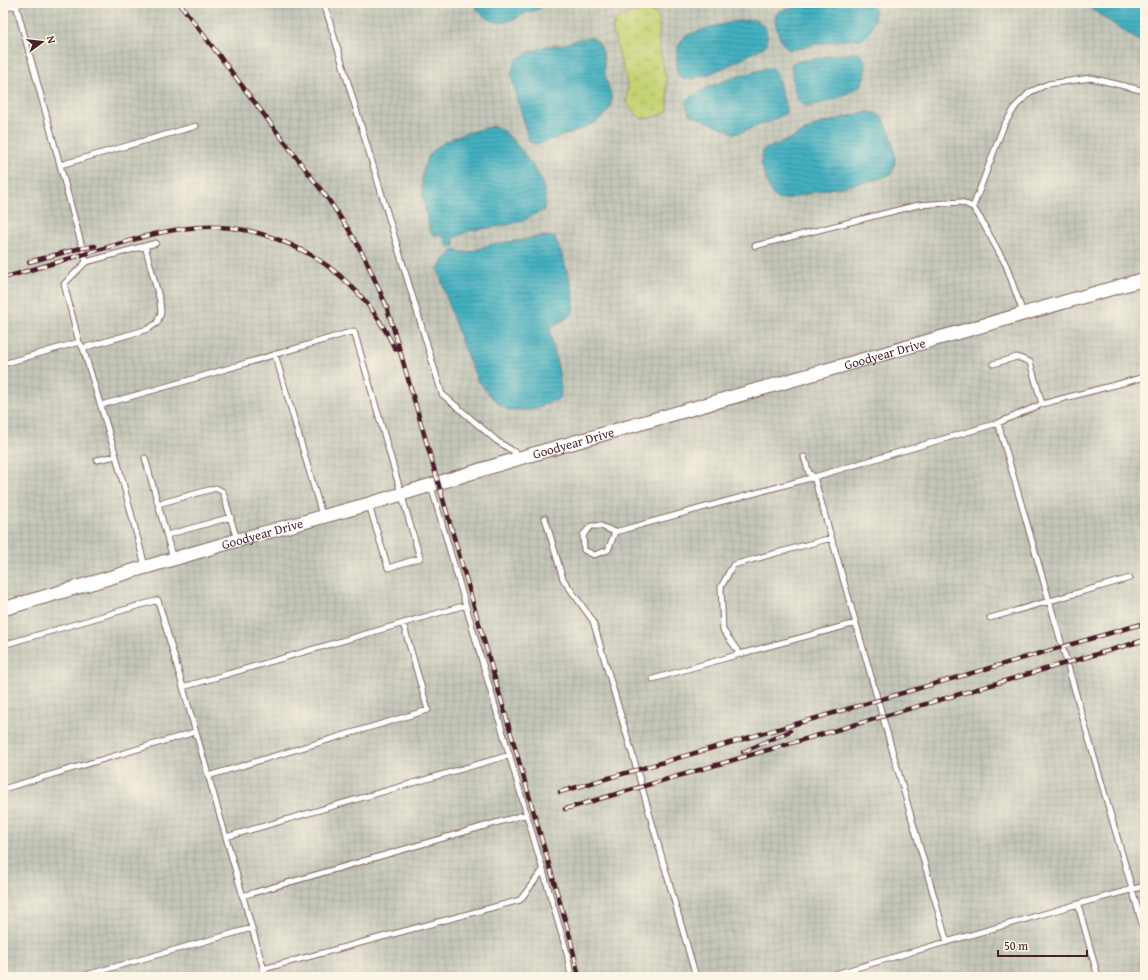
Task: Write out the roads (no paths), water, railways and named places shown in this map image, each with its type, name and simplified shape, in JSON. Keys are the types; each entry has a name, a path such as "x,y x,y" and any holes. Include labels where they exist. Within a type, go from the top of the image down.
{"street":[{"name":"Goodyear Drive","path":"3,609 238,540 369,504 523,457 1145,279"}],"lane":[{"path":"3,9 23,3"},
{"path":"324,3 442,394 497,441 523,457"},
{"path":"16,4 86,262"},
{"path":"973,207 1004,124 1016,106 1030,92 1048,84 1090,78 1145,91"},
{"path":"60,165 196,126"},
{"path":"755,246 918,205 961,202 973,207 980,218 1006,265 1023,314"},
{"path":"146,567 116,456 84,348 79,342 64,284 86,262 156,243"},
{"path":"84,348 148,330 157,323 161,313 160,301 145,246"},
{"path":"101,405 354,331 420,558 388,568 369,504"},
{"path":"3,364 79,342"},
{"path":"275,354 322,516"},
{"path":"993,364 1016,357 1030,362 1042,404"},
{"path":"615,532 608,550 594,555 584,550 583,536 591,526 601,526 615,532 814,477 998,423 1042,404 1145,377"},
{"path":"998,423 1145,934"},
{"path":"97,460 116,456"},
{"path":"804,457 809,473 814,477 947,942"},
{"path":"145,458 173,559"},
{"path":"431,484 567,953 571,977"},
{"path":"158,504 216,488 223,492 238,540"},
{"path":"167,535 230,517"},
{"path":"545,518 563,579 593,621 696,977"},
{"path":"740,654 723,630 721,588 733,565 831,538"},
{"path":"990,618 1130,578"},
{"path":"3,644 158,600 266,977"},
{"path":"182,687 466,605"},
{"path":"208,776 428,710 403,623"},
{"path":"653,680 740,654 856,623"},
{"path":"3,789 195,732"},
{"path":"226,837 510,755"},
{"path":"242,896 527,814"},
{"path":"263,969 520,900 543,870"},
{"path":"825,977 1145,886"},
{"path":"1078,904 1098,977"},
{"path":"79,977 252,928"}],"water":[{"path":"475,3 548,3 541,8 512,20 506,22 496,22 488,18 476,8"},
{"path":"817,3 874,3 875,13 872,28 862,39 822,43 797,49 786,48 777,31 775,19 776,14 779,11"},
{"path":"1082,3 1145,3 1145,45"},
{"path":"753,19 761,23 765,28 767,44 765,46 710,74 698,78 688,79 681,78 679,76 677,69 677,52 680,43 686,35 716,26"},
{"path":"592,38 596,40 601,47 603,55 605,74 611,101 607,113 600,120 579,130 537,145 529,141 511,75 514,63 518,58 547,46 565,44 579,39"},
{"path":"861,54 866,65 861,86 842,96 821,103 807,106 798,101 793,85 791,64 833,55"},
{"path":"767,68 773,68 776,72 786,113 774,120 735,134 689,114 686,102 692,96 721,82"},
{"path":"869,112 878,114 881,117 890,134 895,158 892,173 868,182 823,190 783,200 777,199 773,195 768,186 761,163 763,150 792,138 819,124"},
{"path":"493,126 502,130 512,139 535,170 544,189 544,210 523,221 468,231 454,238 455,246 448,247 444,237 432,234 425,211 422,178 425,164 431,153 440,145 464,134"},
{"path":"544,236 555,238 565,264 574,297 573,312 552,326 550,332 561,385 560,399 532,410 509,410 501,406 477,379 455,324 438,270 441,263 454,250 466,253 490,245"}],"railway":[{"path":"180,4 328,199 349,230 365,258 386,305 570,937 579,977"},
{"path":"3,278 164,232 200,227 219,227 255,232 290,244 322,262 337,273 370,307 381,323 395,349"},
{"path":"29,262 77,249 95,246"},
{"path":"560,792 1145,623"},
{"path":"565,809 1145,640"},
{"path":"743,752 790,731"}]}
